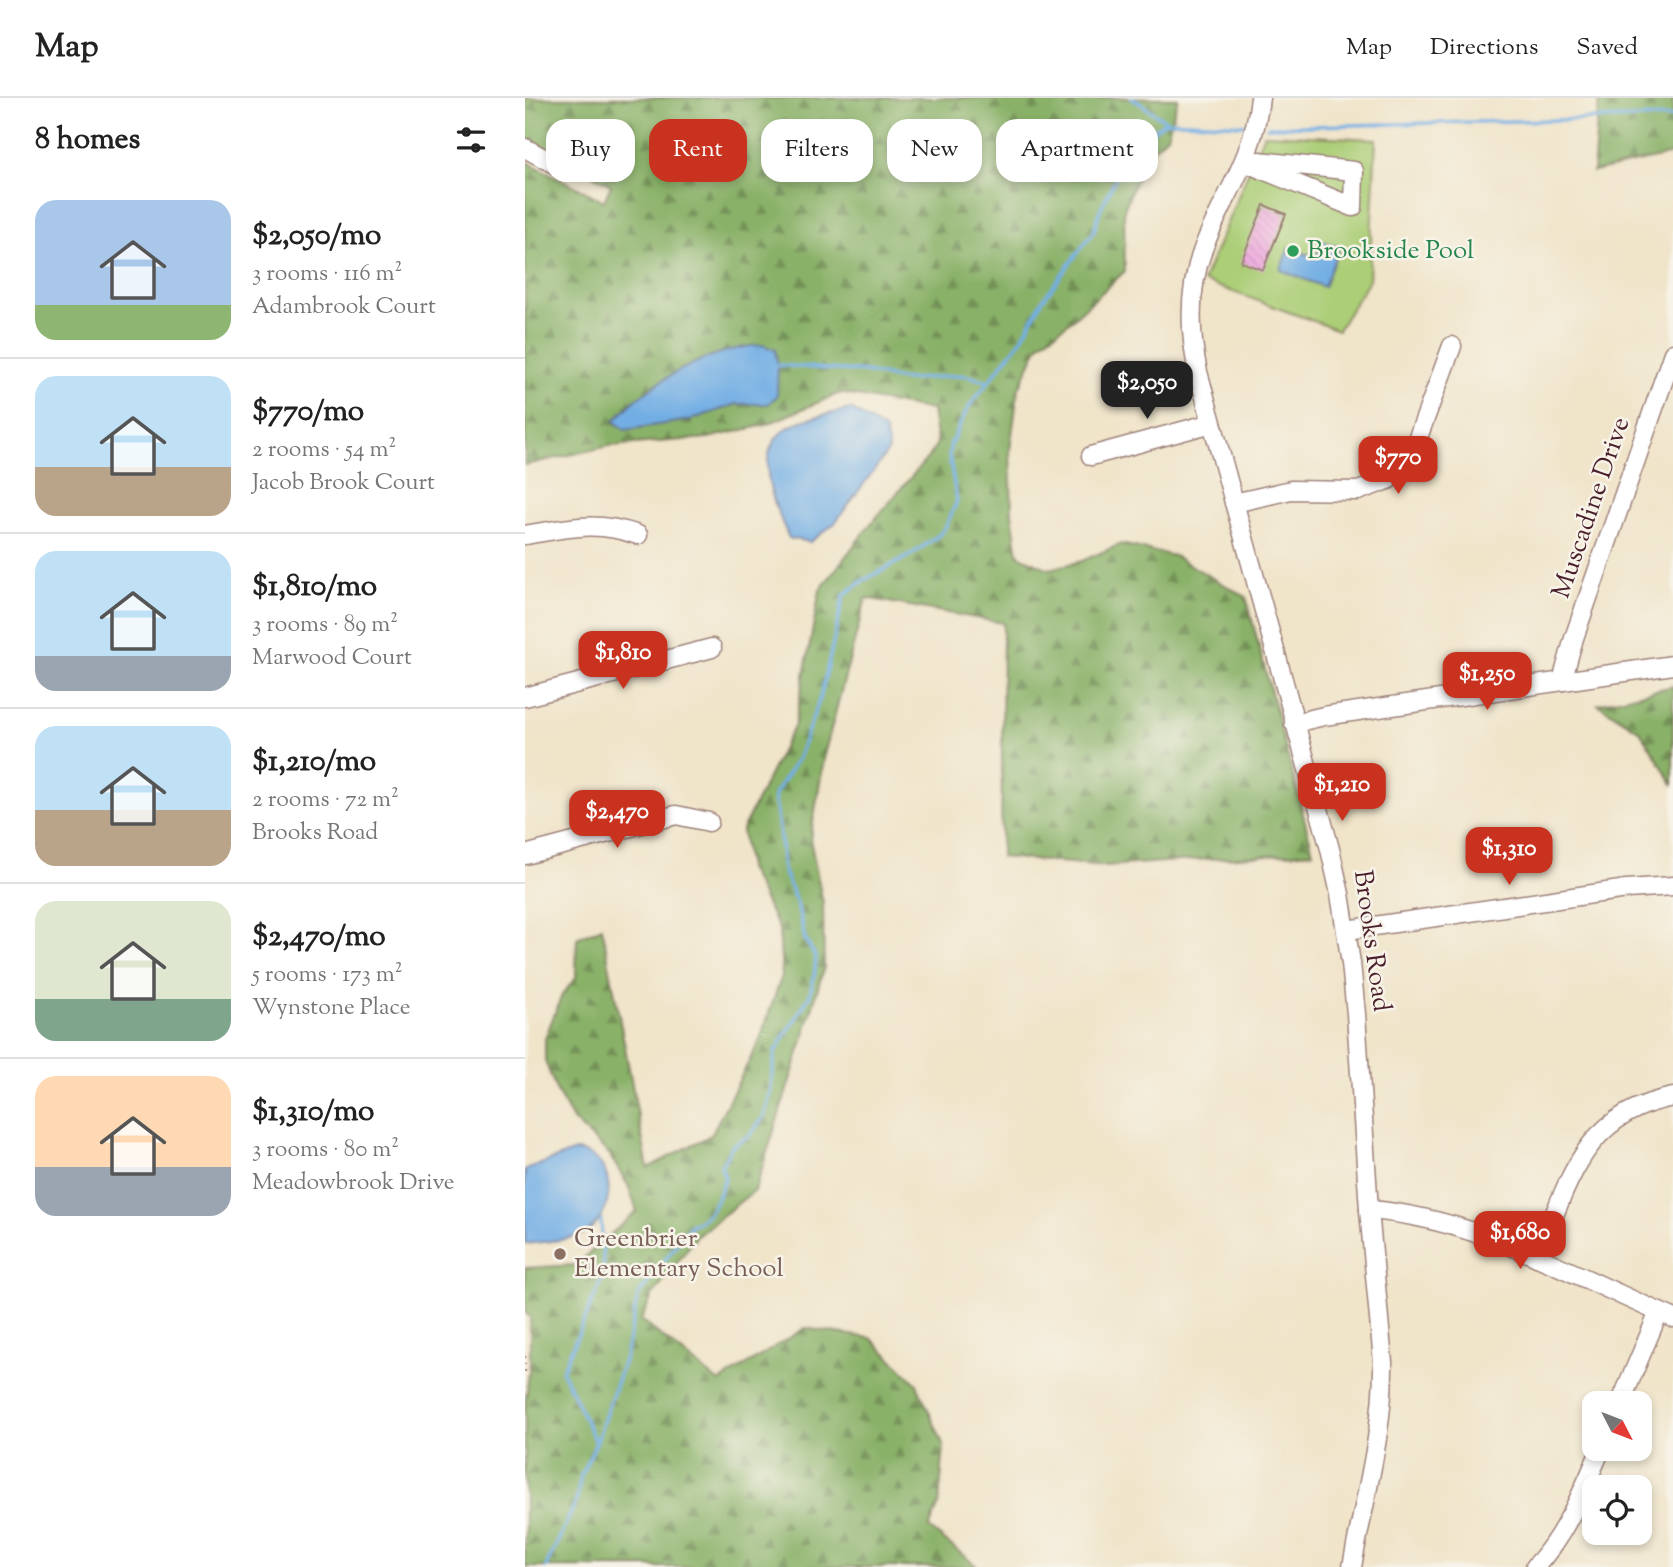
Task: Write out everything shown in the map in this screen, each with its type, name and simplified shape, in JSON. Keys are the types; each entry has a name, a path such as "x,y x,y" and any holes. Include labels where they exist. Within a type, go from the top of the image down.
{"street":[{"name":"Brooks Road","path":"1260,98 1250,164 1203,248 1192,291 1192,347 1330,849 1346,930 1356,1014 1384,1396 1352,1567"},
{"path":"525,148 546,159"},
{"path":"1259,161 1354,171 1353,207 1317,192 1250,164 1259,161"},
{"path":"1234,503 1291,490 1358,491 1388,480 1404,464 1414,448 1452,346"},
{"name":"Muscadine Drive","path":"1562,681 1574,638 1665,405 1673,353"},
{"path":"1091,456 1212,423"},
{"path":"525,535 585,525 615,527 638,535"},
{"path":"525,697 712,648"},
{"path":"1294,723 1324,716 1673,665"},
{"path":"525,855 675,815 709,822"},
{"path":"1346,930 1627,889 1673,886"},
{"path":"1537,1257 1576,1168 1591,1142 1604,1128 1623,1115 1645,1104 1673,1097"},
{"path":"1369,1210 1396,1212 1458,1226 1537,1257 1666,1315 1628,1391"},
{"path":"1535,1567 1550,1550 1566,1524 1595,1461"}],"path":[{"path":"525,1356 525,1373"}],"green space":[{"path":"525,98 1178,98 1167,136 1158,145 1158,119 996,119 996,182 1135,182 1124,210 1125,271 1072,320 1039,345 1018,390 1010,450 1012,513 1018,555 1049,569 1082,561 1121,544 1174,556 1246,597 1313,852 1105,866 1001,857 1003,623 866,598 826,748 810,839 823,903 824,967 803,1040 755,1190 697,1236 652,1296 641,1320 719,1382 805,1328 871,1338 917,1384 944,1446 939,1504 929,1528 978,1567 525,1567 525,1408 530,1361 530,1317 525,1312 525,1268 576,1265 637,1211 628,1185 608,1153 574,1121 557,1092 545,1061 545,1038 562,995 576,978 577,938 602,927 648,1168 711,1135 759,1042 782,975 779,929 748,868 742,830 795,724 820,590 869,526 931,454 937,443 932,410 840,393 765,425 708,438 609,446 525,465 525,161 546,172 546,182 566,182 604,201 611,185 606,182 635,182 635,119 546,119 546,149 525,138"},
{"path":"1599,98 1673,98 1673,154 1593,172"},
{"name":"Brookside Pool","path":"1264,134 1376,139 1369,280 1338,330 1203,281"},
{"path":"1673,686 1673,784 1640,731 1598,704"}],"water":[{"path":"1322,241 1339,247 1324,287 1280,270 1289,247 1316,258"},
{"path":"763,345 775,350 778,365 777,396 768,404 737,404 690,420 625,430 614,421 644,393 681,370 722,353"},
{"path":"851,409 885,430 889,450 834,524 810,542 789,538 770,489 769,456 774,442 785,430 802,421"},
{"path":"575,1151 589,1154 599,1162 605,1172 608,1197 605,1209 598,1221 583,1233 559,1240 525,1244 525,1170"}],"building":[{"path":"1264,205 1286,214 1263,270 1241,262"}],"waterway":[{"path":"1132,98 1166,121 1245,125"},
{"path":"1267,127 1673,117"},
{"path":"546,1567 576,1502 581,1475 596,1443 625,1357 638,1296 691,1225 704,1217 713,1206 725,1178 721,1166 732,1146 750,1135 764,1116 770,1095 775,1052 809,997 816,958 805,939 797,904 783,870 774,795 798,758 821,695 844,595 864,580 911,555 939,535 946,526 957,501 949,455 951,443 968,408 1021,340 1042,301 1094,231 1100,210 1130,148 1166,121"},
{"path":"778,365 866,372 904,380 964,375 987,381"},
{"path":"596,1443 562,1371 604,1275 601,1220"}],"place":[{"name":"Brookside Pool","path":"1293,251"},
{"name":"Greenbrier Elementary School","path":"560,1254"}]}
